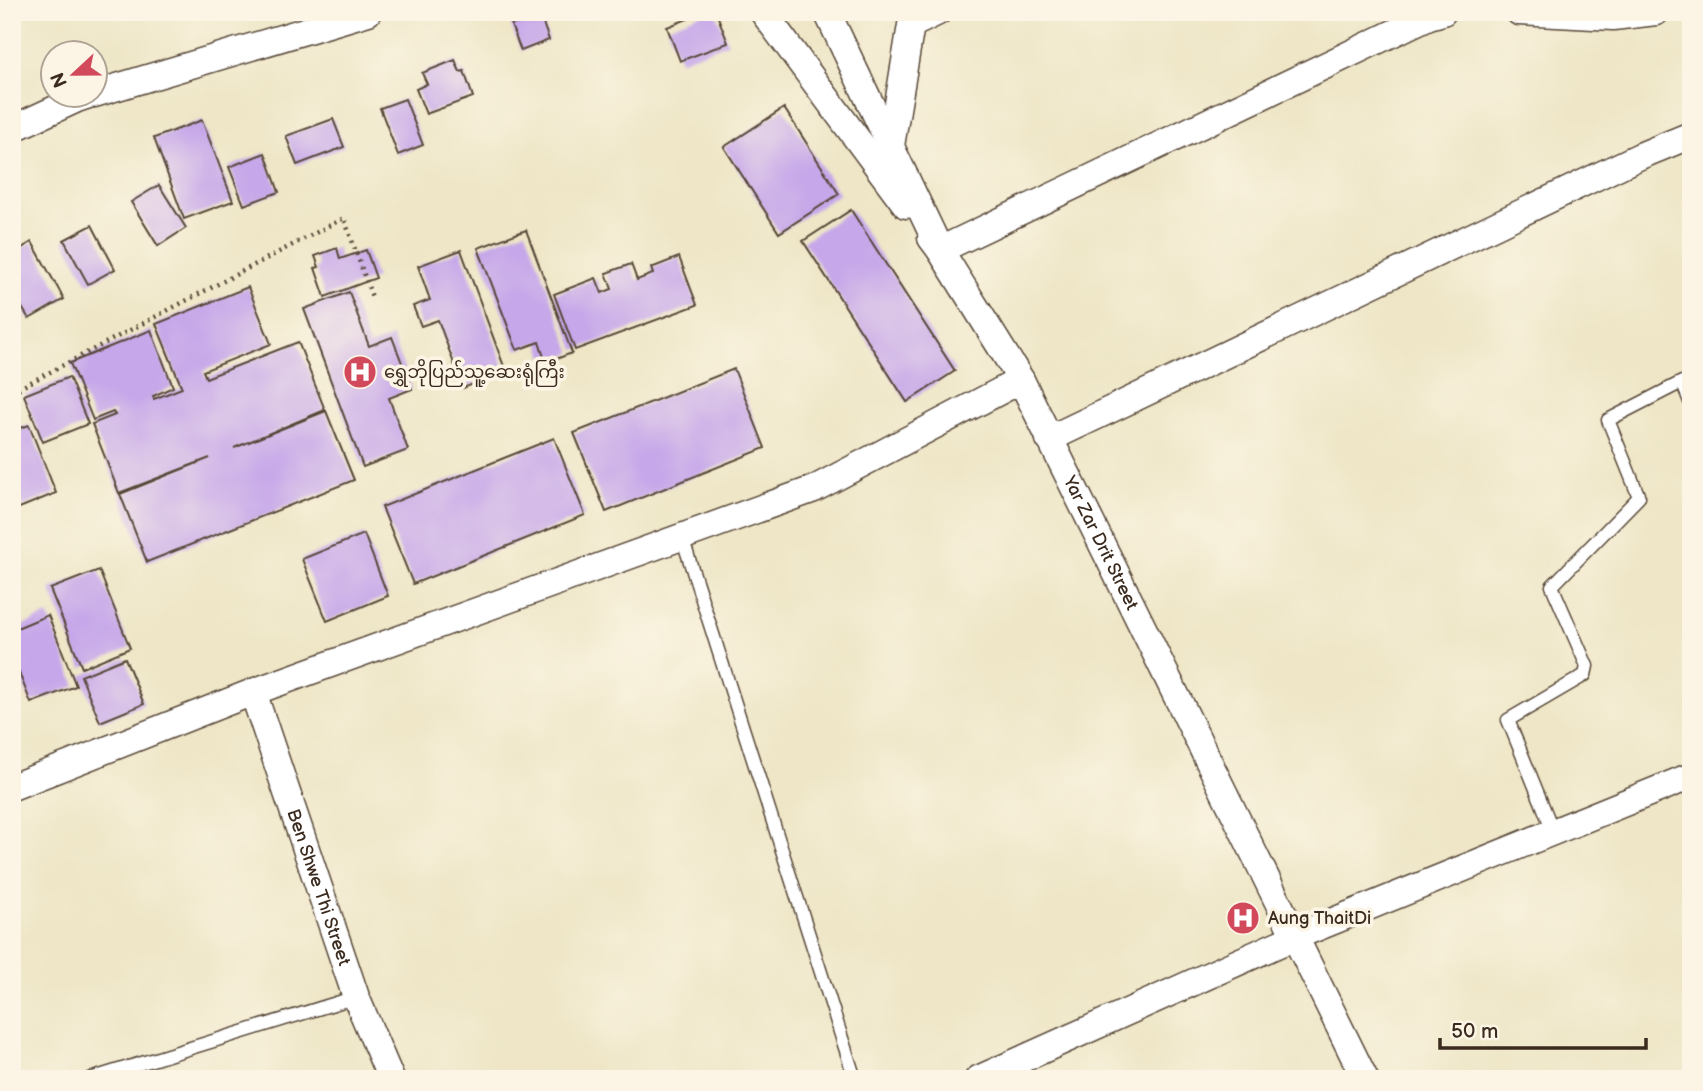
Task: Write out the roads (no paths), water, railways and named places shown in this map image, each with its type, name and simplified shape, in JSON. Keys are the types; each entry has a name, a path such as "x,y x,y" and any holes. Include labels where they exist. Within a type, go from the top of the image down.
{"street":[{"path":"108,90 368,12"},
{"path":"763,12 940,250 1429,16 1443,12"},
{"name":"Yar Zar Drit Street","path":"827,12 940,250 1021,380 1365,1079"},
{"path":"891,146 911,25 937,12"},
{"path":"1519,12 1613,17 1656,12"},
{"path":"12,129 57,108"},
{"path":"1049,439 1628,162 1691,135"},
{"path":"12,787 253,692 814,489 1021,380"},
{"name":"Ben Shwe Thi Street","path":"253,692 356,997 391,1079"},
{"path":"978,1079 1294,937 1691,775"}],"lane":[{"path":"1553,831 1508,720 1586,675 1587,666 1552,586 1639,497 1608,420 1682,382 1691,404"},
{"path":"682,537 855,1079"},
{"path":"90,1079 356,997"}],"place":[{"name":"ရွှေဘိုပြည်သူ့ဆေးရုံကြီး","path":"360,372"},
{"name":"Aung ThaitDi","path":"1243,918"}]}
